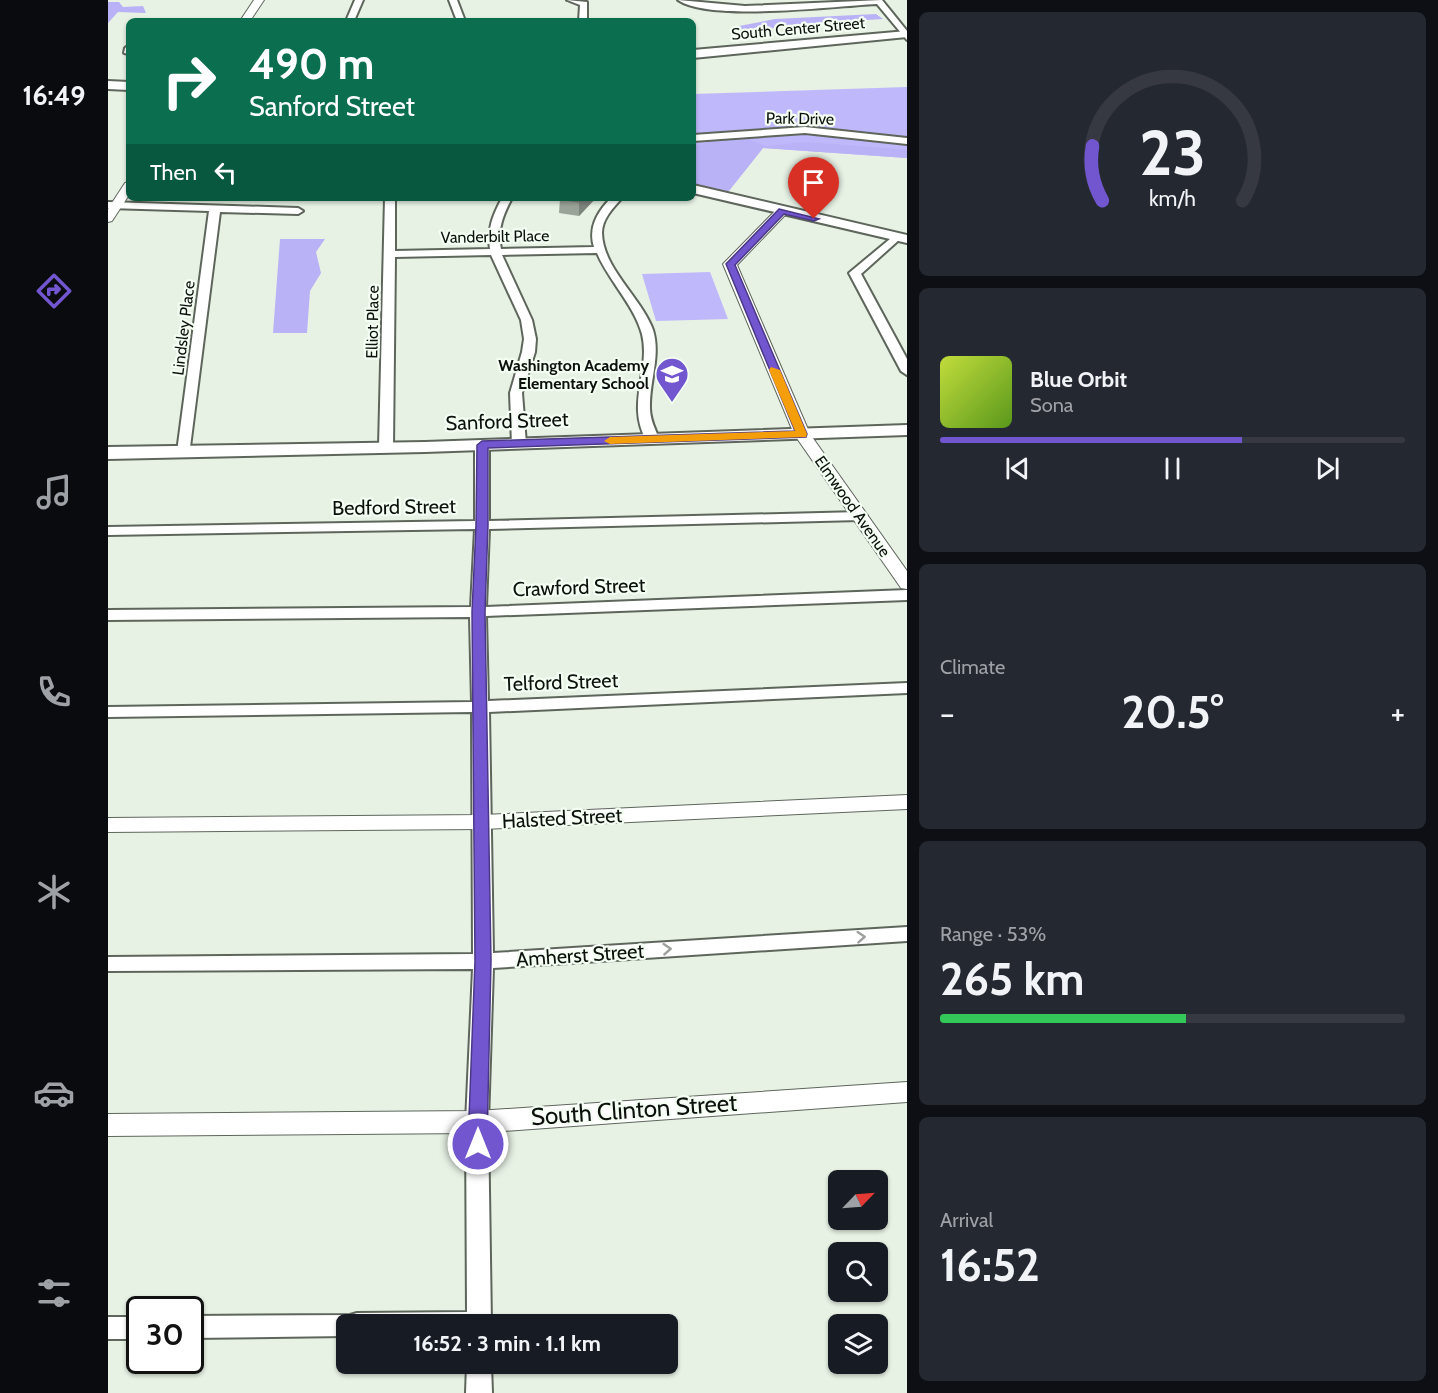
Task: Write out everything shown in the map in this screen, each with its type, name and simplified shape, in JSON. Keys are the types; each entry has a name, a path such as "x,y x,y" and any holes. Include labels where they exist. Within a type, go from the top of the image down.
{"main road":[{"name":"South Center Street","path":"696,54 906,35"},
{"path":"108,85 126,86"},
{"path":"696,190 901,238"},
{"name":"Sanford Street","path":"108,453 519,444 907,430"}],"street":[{"path":"247,18 259,0"},
{"path":"351,18 359,0"},
{"path":"453,0 460,18"},
{"path":"571,0 584,4 583,18"},
{"path":"682,0 699,10 772,3 879,0 906,35"},
{"name":"Park Drive","path":"696,138 805,130 907,141"},
{"path":"108,218 112,205 126,189"},
{"name":"Elliot Place","path":"386,447 390,201"},
{"path":"505,201 498,210 493,228 494,253 527,323 530,342 516,393 519,444"},
{"path":"615,201 601,218 597,235 602,250 647,330 651,352 644,417 652,439"},
{"path":"112,205 298,211"},
{"name":"Lindsley Place","path":"184,452 215,209"},
{"name":"Elmwood Avenue","path":"782,211 730,264 802,434 907,584"},
{"path":"901,238 891,243 855,273 907,371"},
{"name":"Vanderbilt Place","path":"389,254 602,250"},
{"path":"479,1314 477,1122 483,961 483,822 478,612 482,525 482,445"},
{"name":"Bedford Street","path":"108,531 860,516"},
{"name":"Crawford Street","path":"108,615 478,612 907,595"},
{"name":"Telford Street","path":"108,712 480,707 907,688"},
{"name":"Halsted Street","path":"108,825 483,822 907,802"},
{"name":"Amherst Street","path":"108,964 483,961 907,934"},
{"name":"South Clinton Street","path":"108,1125 477,1122 848,1094 907,1092"},
{"path":"204,1327 336,1325"},
{"path":"108,1328 126,1328"},
{"path":"479,1374 479,1393"}],"shaded area":[{"path":"108,2 119,2 123,7 143,6 146,13 118,12 108,23"},
{"path":"876,14 883,19 786,25 750,34 734,27 775,19"},
{"path":"907,87 907,158 763,148 728,192 696,185 696,94"},
{"path":"745,138 766,146 808,142 907,150 907,158 763,148 728,192 696,185 696,145 720,139"},
{"path":"280,239 325,239 316,252 321,273 310,291 307,333 273,333"},
{"path":"710,272 728,319 656,321 642,274"}],"slow traffic":[{"path":"610,441 802,434 775,370"}],"place":[{"name":"Washington Academy Elementary School","path":"672,403"}],"route":[{"path":"478,1144 483,961 483,822 478,612 482,525 482,445 802,434 730,264 782,211 814,219"}]}
